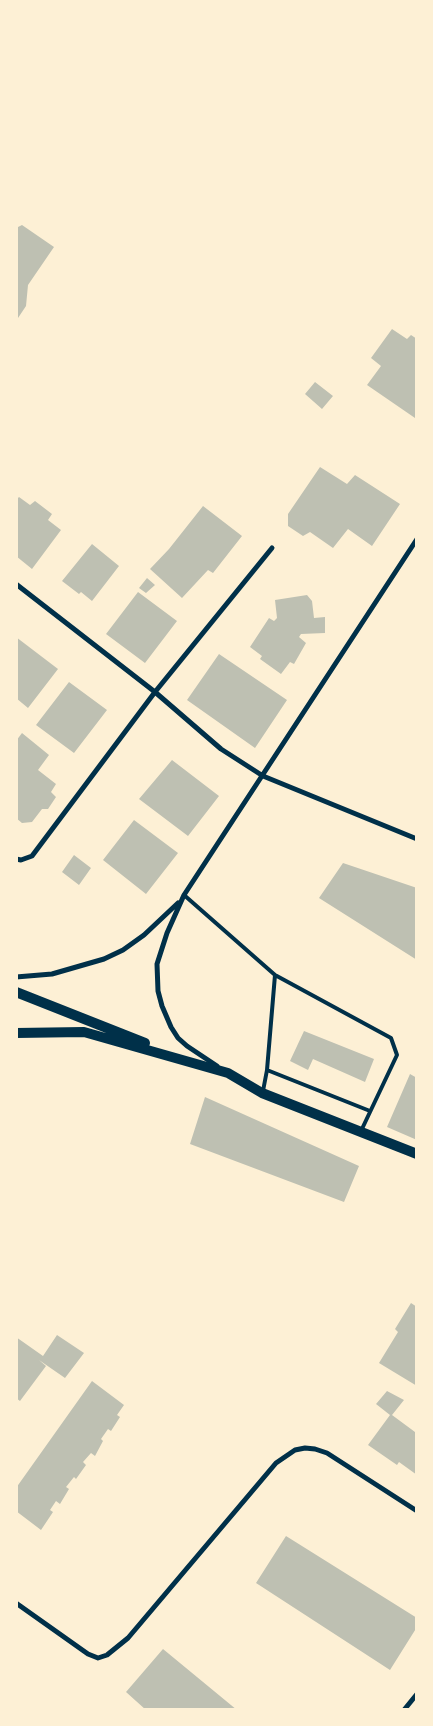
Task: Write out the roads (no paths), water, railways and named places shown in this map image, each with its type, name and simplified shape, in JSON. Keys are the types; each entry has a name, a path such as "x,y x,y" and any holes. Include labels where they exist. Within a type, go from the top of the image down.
{"main road":[{"path":"16,992 199,1065"},
{"path":"16,1033 84,1032 228,1073 262,1093 361,1130 417,1154"}],"street":[{"path":"228,1073 195,1052 178,1038 171,1028 158,991 158,964 166,933 180,901 417,539"},
{"path":"16,859 21,860 32,856 155,692 272,548"},
{"path":"16,584 155,692 221,749 263,776 417,839"},
{"path":"16,976 52,974 104,959 123,950 144,936 180,901"},
{"path":"16,1603 88,1654 98,1658 107,1655 128,1638 276,1463 295,1450 305,1448 327,1453 417,1511"},
{"path":"404,1710 417,1694"}],"lane":[{"path":"184,895 275,975 390,1038 397,1055 361,1130"},
{"path":"262,1093 267,1070 275,975"},
{"path":"267,1070 370,1111"}]}
